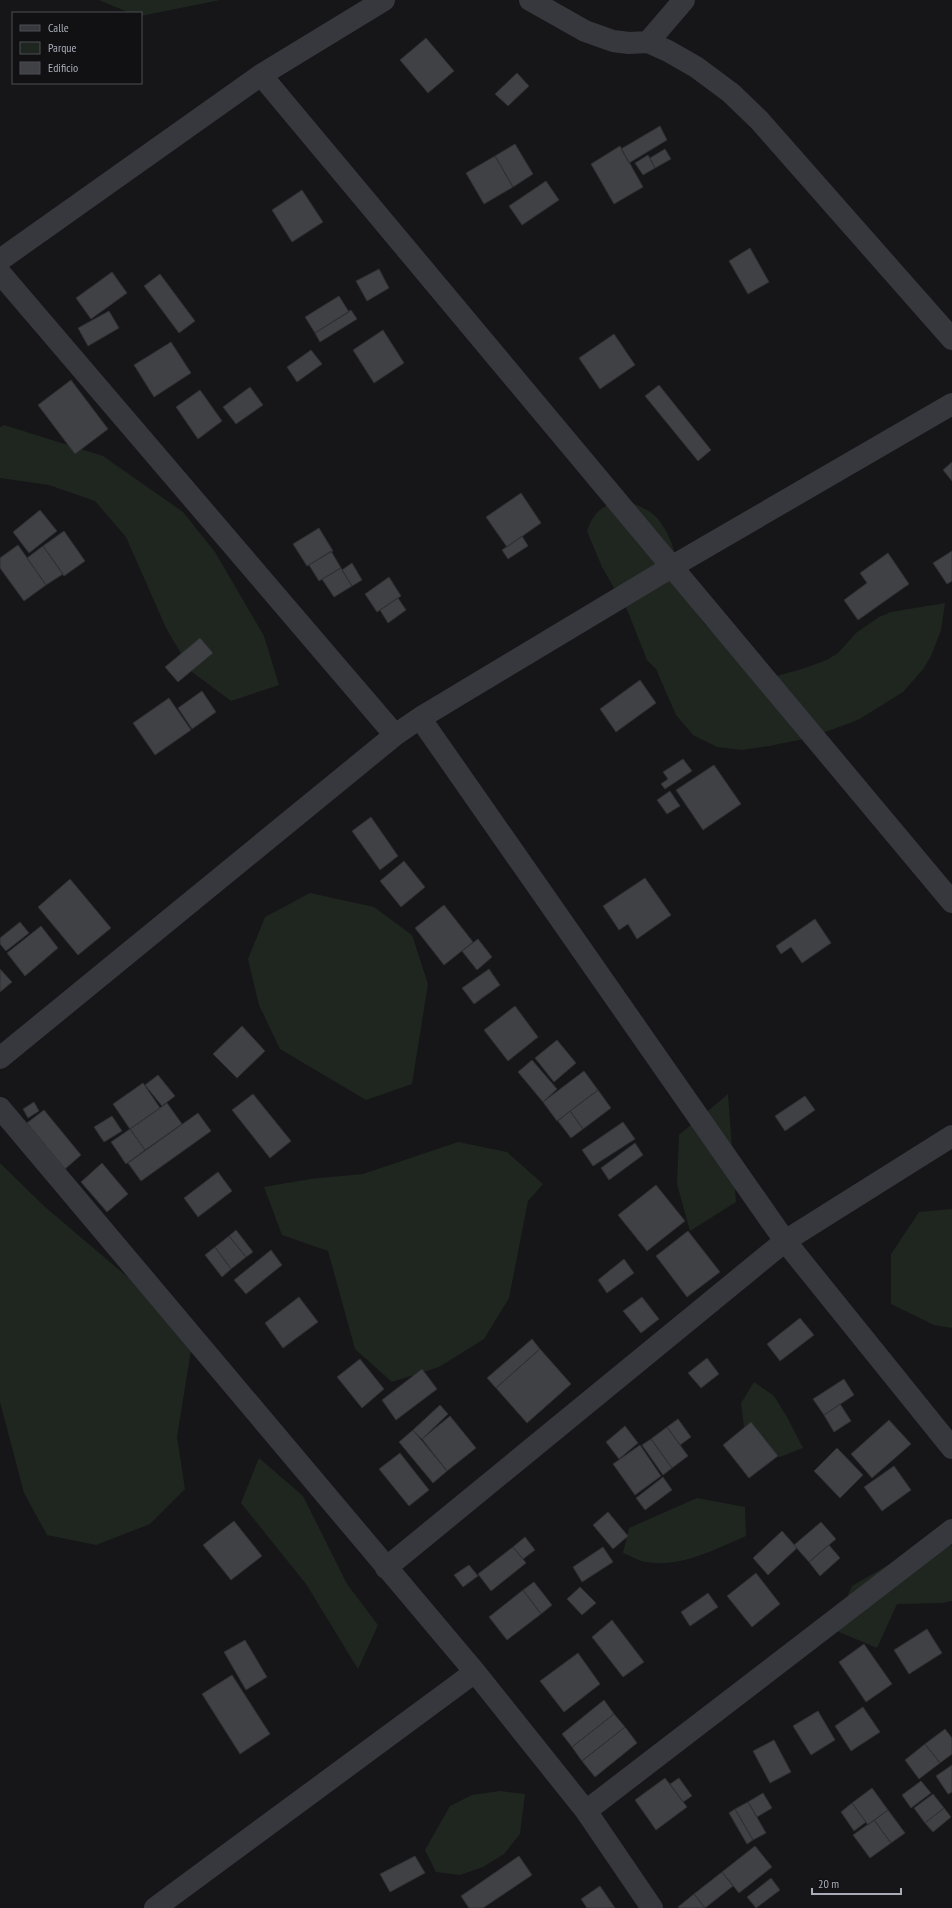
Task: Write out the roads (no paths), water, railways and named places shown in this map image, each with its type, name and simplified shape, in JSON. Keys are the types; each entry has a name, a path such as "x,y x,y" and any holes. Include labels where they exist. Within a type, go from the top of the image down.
{"street":[{"path":"0,260 261,75 384,0"},
{"path":"530,0 586,31 613,41 629,43 648,42 696,67 731,93 759,120 952,339"},
{"path":"648,42 684,0"},
{"path":"261,75 673,566 952,902"},
{"path":"0,273 395,735"},
{"path":"0,1058 395,735 420,718 673,566 952,404"},
{"path":"420,718 785,1242 952,1448"},
{"path":"0,1108 475,1672 586,1811 652,1908"},
{"path":"386,1568 785,1242 952,1136"},
{"path":"586,1811 952,1530"},
{"path":"155,1908 475,1672"}]}
